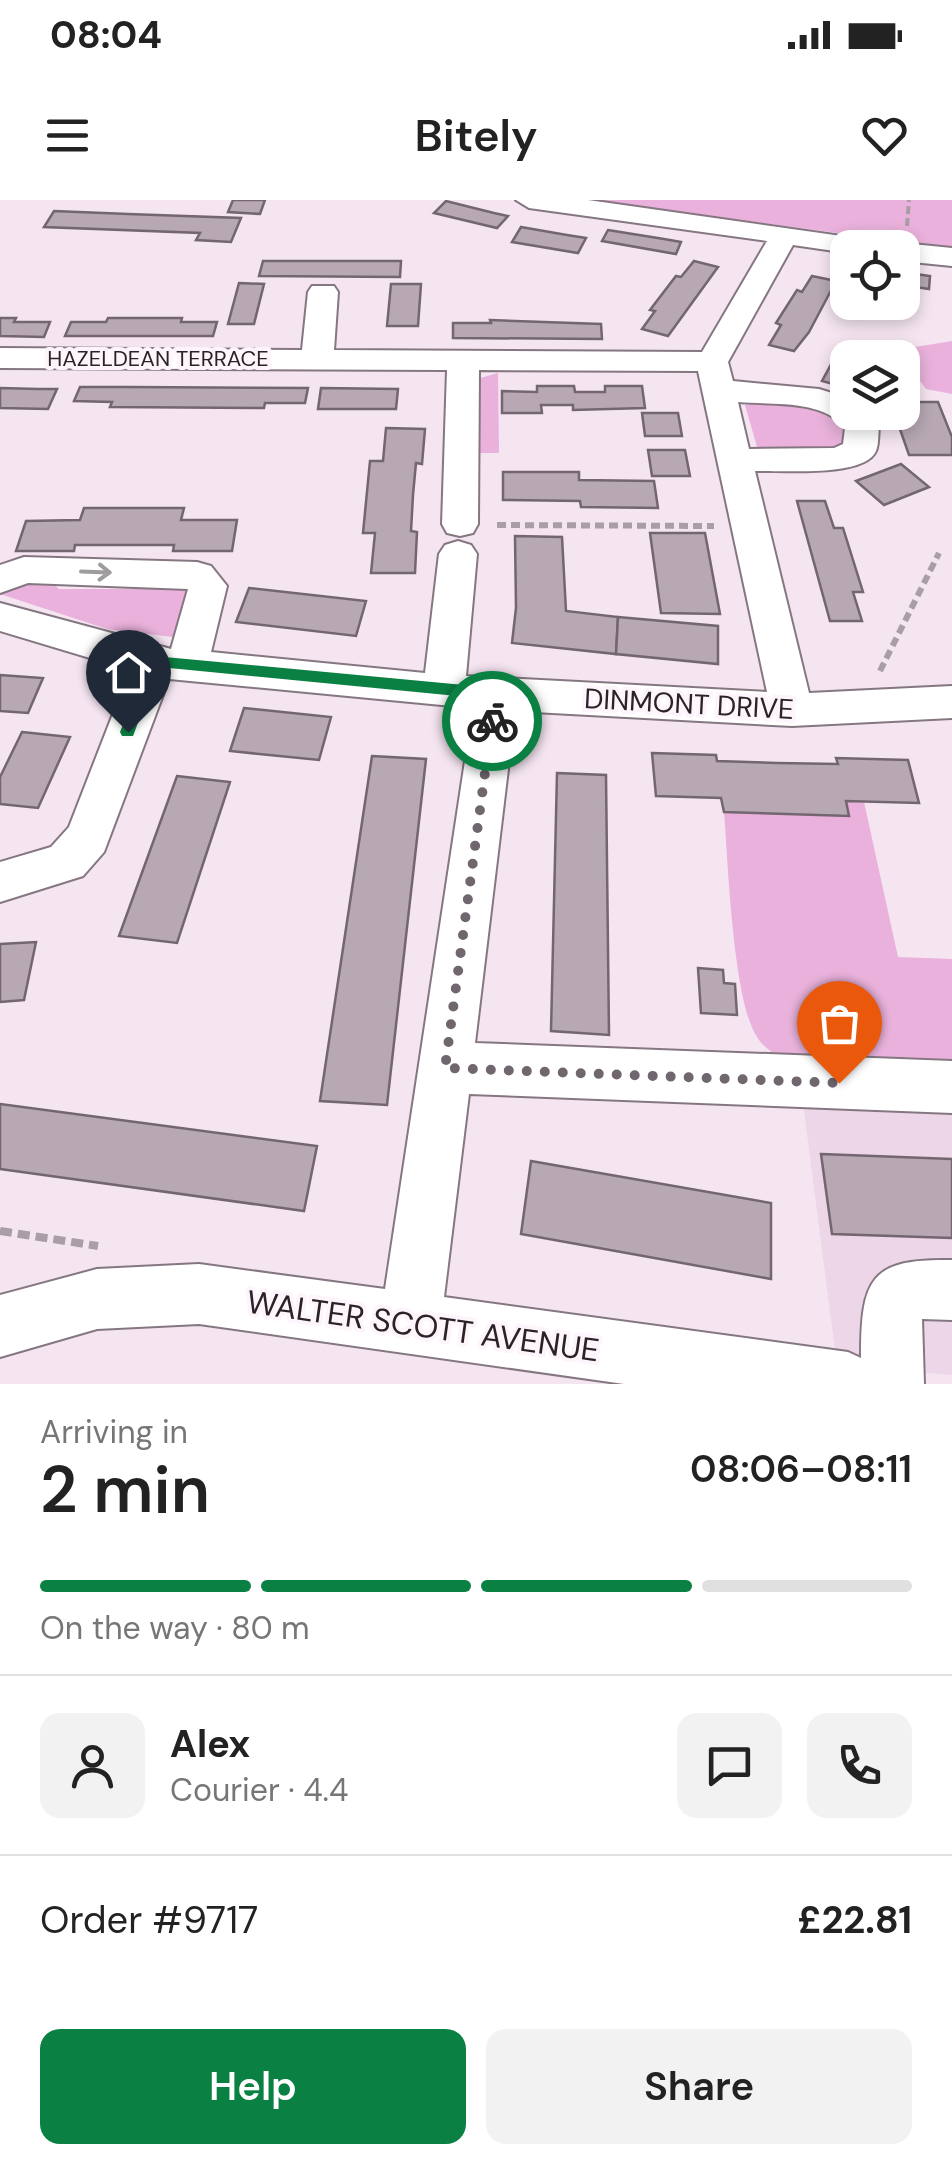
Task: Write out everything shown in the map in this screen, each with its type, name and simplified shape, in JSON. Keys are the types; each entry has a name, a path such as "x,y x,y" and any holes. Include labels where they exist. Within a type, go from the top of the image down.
{"street":[{"path":"529,200 830,242"},
{"path":"784,236 715,376 792,710"},
{"path":"920,254 952,257"},
{"path":"317,359 323,292"},
{"name":"HAZELDEAN TERRACE","path":"0,358 463,359 715,376 830,403"},
{"path":"444,691 459,539 463,359"},
{"path":"736,460 840,460 860,449 862,430"},
{"path":"0,580 24,570 197,575 208,586 88,838 66,862 0,882"},
{"name":"DINMONT DRIVE","path":"0,617 171,663 444,691 792,710 952,702"},
{"path":"410,1325 496,694"},
{"path":"445,1068 952,1087"},
{"path":"892,1384 892,1305 911,1289 952,1290"},
{"name":"WALTER SCOTT AVENUE","path":"0,1326 97,1299 199,1294 410,1325 643,1371 848,1384"}],"path":[{"path":"459,539 750,526"},
{"path":"861,708 939,553"}],"shaded area":[{"path":"588,200 952,200 952,248 920,244 920,230 830,232"},
{"path":"952,341 952,394 926,389 920,381 920,346"},
{"path":"498,373 499,453 468,453 477,379"},
{"path":"763,399 814,402 830,413 830,430 852,430 849,443 804,454 757,447 745,405"},
{"path":"48,578 59,589 195,589 181,638 107,629 0,594 8,582"},
{"path":"846,801 864,802 898,957 952,959 952,1061 774,1054 759,1040 749,1019 737,963 724,812 848,816"},
{"path":"803,1103 952,1109 952,1375 837,1366"}],"building":[{"path":"233,200 265,200 260,214 228,212"},
{"path":"446,201 508,216 497,228 434,213"},
{"path":"54,211 241,218 231,242 196,240 200,233 44,227"},
{"path":"521,227 586,238 578,253 512,242"},
{"path":"608,230 681,242 676,254 602,241"},
{"path":"263,261 401,261 400,277 259,276"},
{"path":"694,261 718,267 668,336 642,329 655,311 650,310 676,276 681,277"},
{"path":"920,275 930,276 929,289 920,288"},
{"path":"812,276 830,280 830,292 794,351 769,345 781,325 776,323 797,290 802,292"},
{"path":"239,283 264,284 254,324 228,324"},
{"path":"391,284 421,284 418,326 387,326"},
{"path":"0,318 50,322 44,337 0,336"},
{"path":"108,318 217,322 213,336 65,336 71,322 106,322"},
{"path":"490,320 601,324 602,339 453,338 453,323 491,323"},
{"path":"830,366 830,383 822,381"},
{"path":"537,386 574,386 575,392 605,392 605,386 642,386 645,408 573,410 573,405 541,405 542,413 502,413 502,391 537,392"},
{"path":"80,387 308,388 305,403 265,403 264,408 110,407 112,402 74,401"},
{"path":"0,388 57,389 48,409 0,408"},
{"path":"321,388 398,389 396,409 318,409"},
{"path":"920,402 938,402 952,437 952,455 909,455 900,430 920,430"},
{"path":"642,413 678,413 682,436 645,436"},
{"path":"386,428 425,429 422,464 416,463 413,495 411,531 417,532 415,573 371,573 375,533 363,533 370,461 383,461"},
{"path":"648,450 685,450 690,476 652,476"},
{"path":"901,464 929,487 884,505 856,481"},
{"path":"503,472 579,472 579,480 654,481 658,508 503,500"},
{"path":"797,501 825,501 834,528 843,528 863,592 853,592 862,621 830,621"},
{"path":"84,508 184,508 181,520 237,520 232,551 173,551 174,545 75,545 74,551 16,551 26,521 80,520"},
{"path":"650,533 705,533 720,614 661,613"},
{"path":"515,536 562,537 566,611 618,617 616,654 512,643 516,608"},
{"path":"249,588 366,601 356,636 236,622"},
{"path":"618,617 718,626 718,664 616,654"},
{"path":"0,675 43,678 28,713 0,711"},
{"path":"244,708 331,717 319,760 230,751"},
{"path":"22,732 70,737 38,808 0,804 0,777"},
{"path":"652,753 716,755 717,761 777,763 838,764 836,758 908,760 919,803 846,801 849,816 724,812 721,798 656,796"},
{"path":"372,756 426,759 387,1105 320,1101"},
{"path":"557,773 606,775 609,1035 551,1031"},
{"path":"177,776 230,782 177,943 119,936"},
{"path":"36,942 24,1000 0,1002 0,944"},
{"path":"698,968 723,970 724,983 735,984 737,1015 701,1013"},
{"path":"0,1104 317,1146 304,1211 0,1169"},
{"path":"821,1154 952,1159 952,1238 832,1234"},
{"path":"531,1161 771,1203 771,1279 521,1234"}],"way so far":[{"path":"492,721 445,1068 839,1083"}],"route":[{"path":"128,732 154,662 496,694 492,721"}]}
